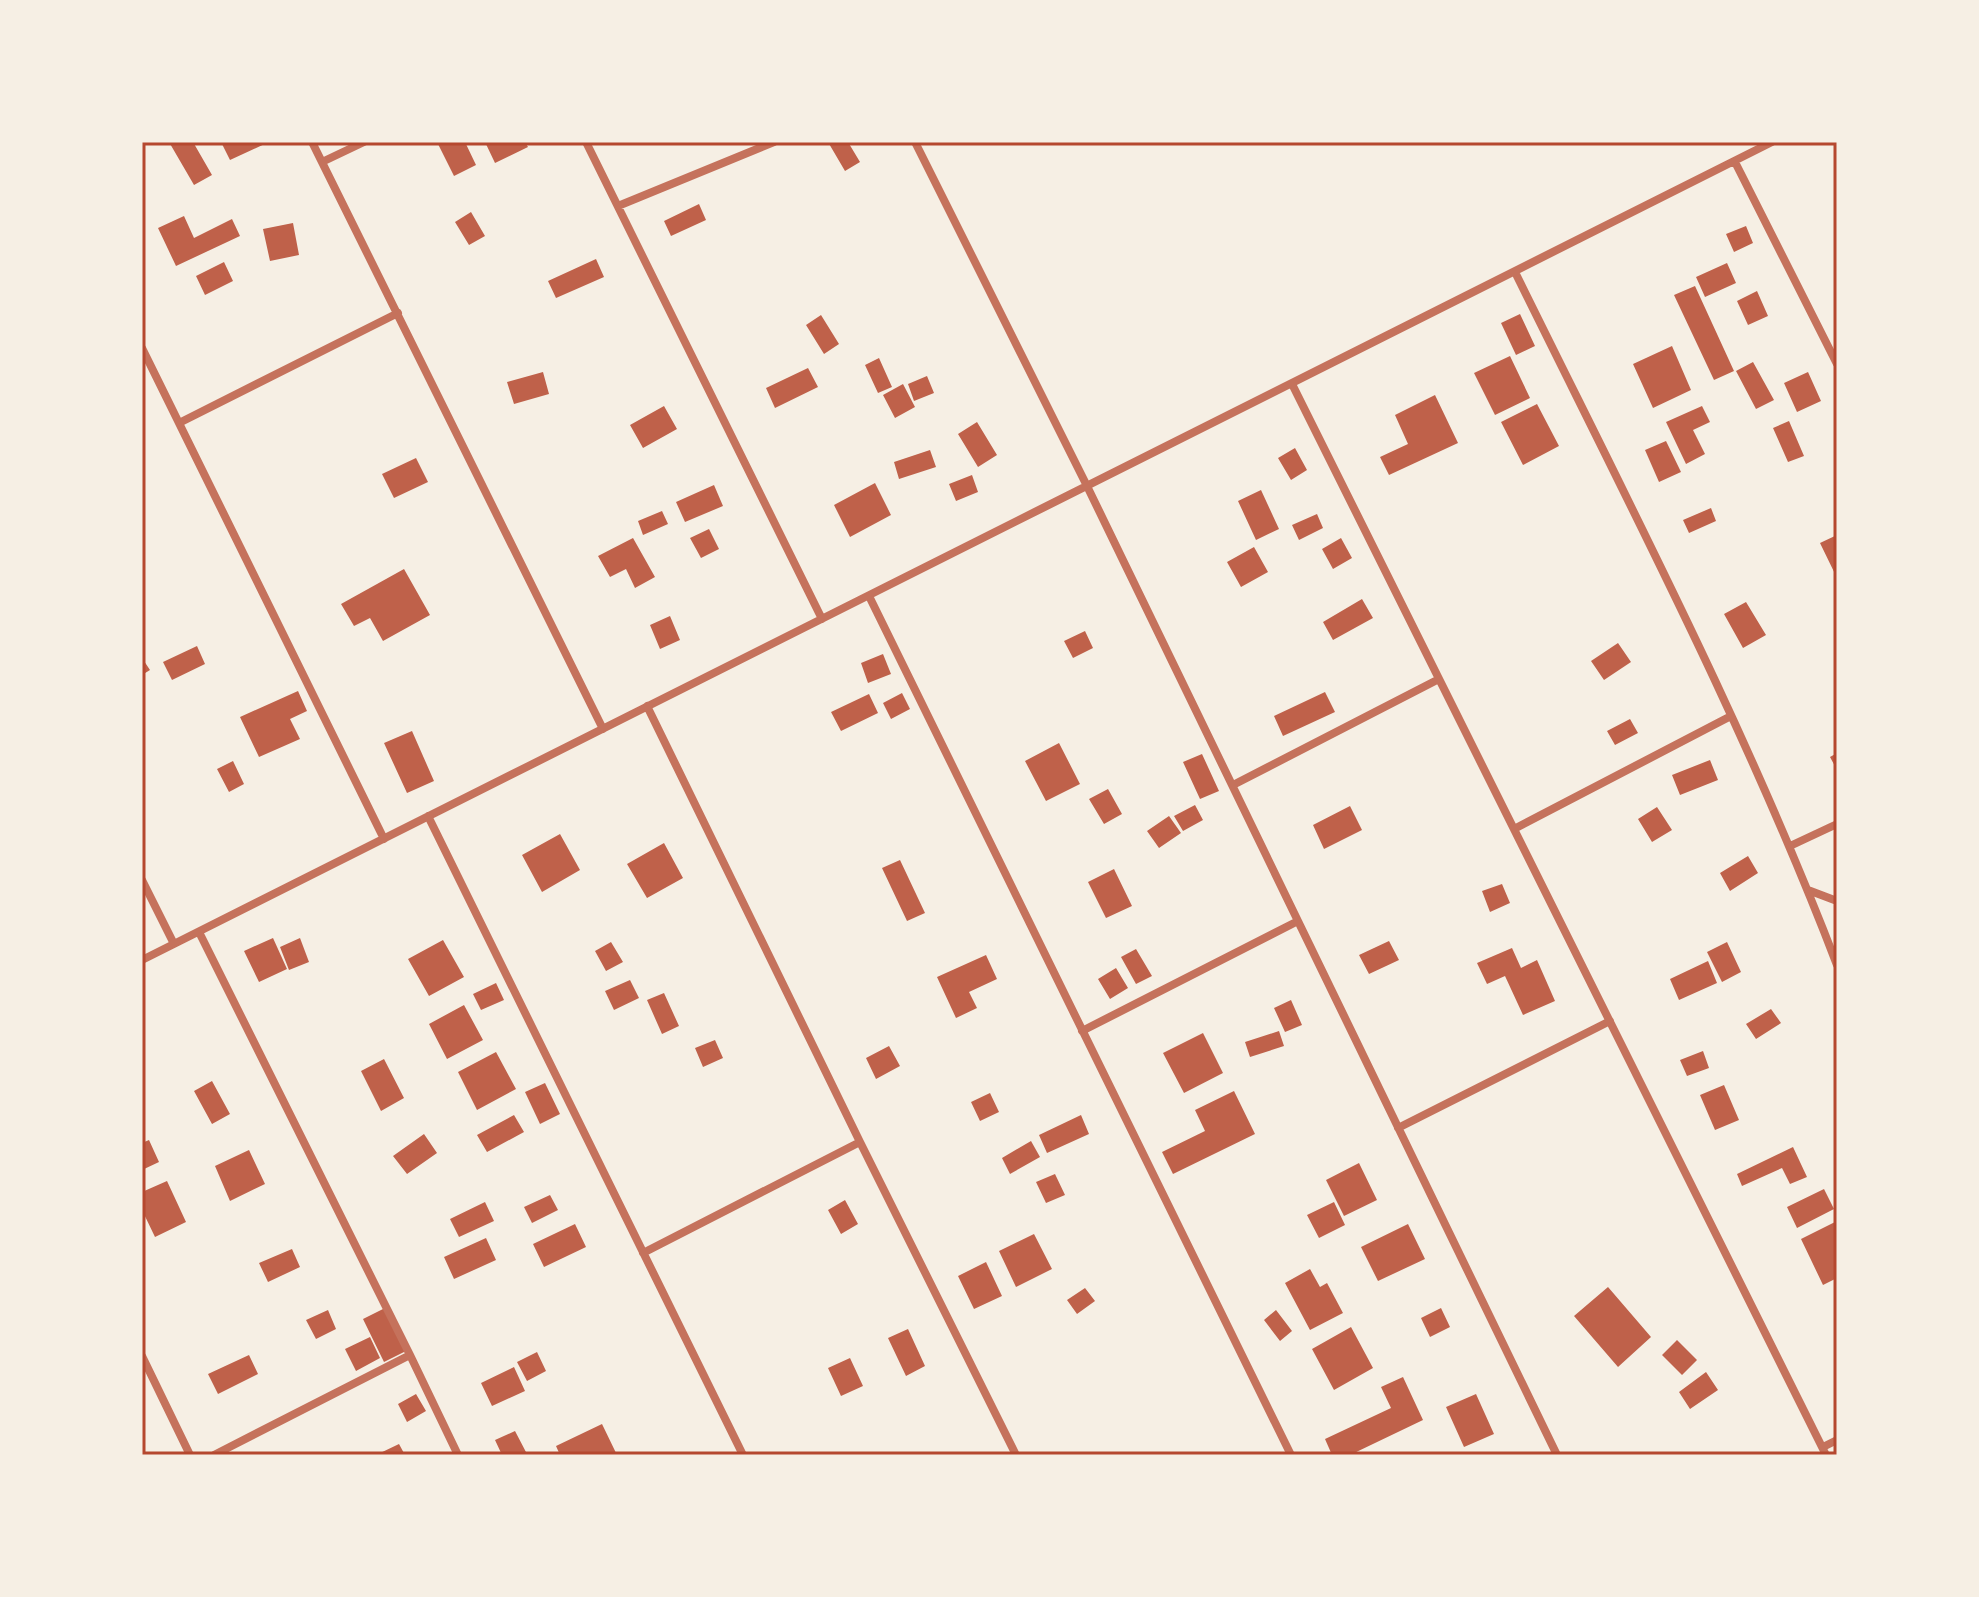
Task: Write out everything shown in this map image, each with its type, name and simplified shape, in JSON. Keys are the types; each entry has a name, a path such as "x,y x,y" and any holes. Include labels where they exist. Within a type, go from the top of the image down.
{"street":[{"path":"312,142 603,729"},
{"path":"322,162 364,142"},
{"path":"586,142 822,619"},
{"path":"618,206 774,142"},
{"path":"915,142 1087,486 1557,1455"},
{"path":"142,960 1772,142"},
{"path":"1735,162 1837,364"},
{"path":"1515,272 1731,716 1790,846 1837,965"},
{"path":"179,423 398,313"},
{"path":"142,348 384,839"},
{"path":"1292,384 1824,1451 1837,1440"},
{"path":"869,596 1291,1455"},
{"path":"1233,785 1439,679"},
{"path":"647,706 1016,1455"},
{"path":"1514,829 1731,716"},
{"path":"428,816 743,1455"},
{"path":"1790,846 1837,824"},
{"path":"142,880 174,944"},
{"path":"1808,890 1837,901"},
{"path":"1082,1031 1298,921"},
{"path":"199,932 458,1455"},
{"path":"1398,1128 1610,1021"},
{"path":"643,1253 860,1142"},
{"path":"214,1455 410,1355"},
{"path":"142,1356 190,1455"}],"building":[{"path":"169,142 193,142 212,175 194,185"},
{"path":"221,142 269,142 230,160"},
{"path":"437,142 465,142 476,165 454,176"},
{"path":"485,142 525,142 528,147 495,163"},
{"path":"828,142 848,142 860,162 845,171"},
{"path":"699,204 706,220 671,236 664,221"},
{"path":"471,212 485,236 469,245 455,222"},
{"path":"184,216 194,238 232,219 240,236 176,266 158,228"},
{"path":"293,223 299,255 270,261 263,229"},
{"path":"1746,226 1753,243 1734,252 1726,234"},
{"path":"596,259 604,277 556,298 548,281"},
{"path":"224,262 233,281 205,295 196,276"},
{"path":"1727,263 1736,283 1705,297 1696,277"},
{"path":"1695,286 1734,371 1714,380 1674,295"},
{"path":"1757,291 1768,316 1748,325 1737,301"},
{"path":"1520,314 1535,346 1516,355 1501,323"},
{"path":"821,315 839,344 824,354 806,325"},
{"path":"1672,346 1691,390 1653,408 1633,364"},
{"path":"1510,356 1530,398 1495,415 1474,373"},
{"path":"879,358 892,387 878,393 865,365"},
{"path":"1753,362 1774,400 1756,409 1736,371"},
{"path":"808,368 818,387 775,408 766,388"},
{"path":"543,372 549,394 514,404 507,382"},
{"path":"1808,372 1821,401 1797,412 1784,383"},
{"path":"927,376 934,393 914,401 908,384"},
{"path":"903,384 915,407 895,418 883,395"},
{"path":"1435,395 1458,443 1389,475 1380,457 1408,444 1395,415"},
{"path":"1537,404 1559,446 1523,465 1501,422"},
{"path":"664,406 677,429 643,448 630,425"},
{"path":"1702,406 1710,422 1693,430 1705,454 1686,464 1666,422"},
{"path":"1789,421 1804,456 1788,462 1773,428"},
{"path":"977,422 997,455 978,467 958,434"},
{"path":"1666,441 1681,472 1659,482 1645,450"},
{"path":"1295,448 1307,470 1291,480 1278,458"},
{"path":"930,450 936,467 899,479 894,462"},
{"path":"416,458 428,482 394,498 382,474"},
{"path":"972,475 978,492 956,501 949,484"},
{"path":"875,483 891,515 850,537 834,505"},
{"path":"714,485 723,506 685,522 676,502"},
{"path":"1261,490 1279,529 1256,540 1238,501"},
{"path":"1711,508 1716,521 1689,533 1683,520"},
{"path":"662,511 668,524 643,535 638,521"},
{"path":"1317,514 1323,528 1299,540 1292,525"},
{"path":"709,529 719,549 701,558 690,538"},
{"path":"1837,535 1837,578 1820,543"},
{"path":"633,538 655,577 635,588 626,569 610,577 598,556"},
{"path":"1341,538 1352,558 1333,569 1322,549"},
{"path":"1254,547 1268,572 1241,587 1227,562"},
{"path":"404,569 430,615 383,641 370,618 354,626 341,604"},
{"path":"1362,599 1373,618 1333,640 1323,622"},
{"path":"1746,602 1766,635 1743,648 1724,614"},
{"path":"670,616 680,640 660,649 650,625"},
{"path":"1085,631 1093,648 1073,658 1064,641"},
{"path":"1618,643 1631,662 1604,680 1591,661"},
{"path":"197,646 205,664 172,680 163,662"},
{"path":"883,654 891,674 868,683 861,663"},
{"path":"142,658 150,670 142,675"},
{"path":"298,691 307,711 290,719 300,739 259,757 240,717"},
{"path":"1325,692 1335,712 1283,736 1274,716"},
{"path":"902,693 910,709 891,719 883,703"},
{"path":"869,694 878,713 841,731 831,712"},
{"path":"1630,719 1638,733 1615,745 1607,731"},
{"path":"412,731 434,781 407,793 384,743"},
{"path":"1059,743 1080,784 1046,801 1025,761"},
{"path":"1837,753 1837,770 1830,757"},
{"path":"1202,754 1219,791 1200,799 1183,762"},
{"path":"1710,760 1718,780 1680,795 1672,775"},
{"path":"233,761 244,784 229,792 217,769"},
{"path":"1108,789 1122,814 1104,824 1089,799"},
{"path":"1195,805 1203,820 1183,831 1174,816"},
{"path":"1350,806 1362,830 1324,849 1313,825"},
{"path":"1657,807 1672,830 1652,842 1638,819"},
{"path":"1169,816 1181,833 1159,848 1147,831"},
{"path":"560,834 580,870 542,892 522,855"},
{"path":"664,843 683,878 647,898 627,864"},
{"path":"1748,856 1758,873 1730,891 1720,873"},
{"path":"900,860 925,913 907,921 882,868"},
{"path":"1114,869 1132,906 1106,918 1088,882"},
{"path":"1502,884 1510,903 1490,912 1482,891"},
{"path":"273,938 287,969 259,982 244,951"},
{"path":"300,938 309,962 289,970 280,947"},
{"path":"443,940 464,977 429,996 408,959"},
{"path":"1389,941 1399,960 1369,974 1359,955"},
{"path":"611,942 623,962 606,971 595,951"},
{"path":"1727,942 1741,972 1722,982 1707,952"},
{"path":"1512,948 1521,968 1537,960 1555,1001 1523,1015 1505,976 1487,984 1477,963"},
{"path":"1136,949 1152,976 1136,984 1121,957"},
{"path":"986,955 997,979 969,992 977,1008 956,1018 937,977"},
{"path":"1708,961 1717,983 1679,1000 1670,979"},
{"path":"1116,968 1128,988 1110,999 1098,979"},
{"path":"630,980 639,998 614,1010 605,991"},
{"path":"496,983 504,1000 481,1010 473,994"},
{"path":"664,993 679,1026 662,1034 647,1000"},
{"path":"1291,1000 1302,1025 1285,1032 1274,1008"},
{"path":"464,1005 483,1040 447,1059 429,1024"},
{"path":"1771,1009 1781,1023 1756,1039 1746,1024"},
{"path":"1279,1031 1284,1046 1250,1057 1245,1042"},
{"path":"1203,1033 1223,1073 1184,1093 1163,1053"},
{"path":"715,1040 723,1058 703,1067 695,1048"},
{"path":"889,1046 900,1066 876,1079 866,1058"},
{"path":"1703,1051 1709,1068 1687,1076 1680,1060"},
{"path":"496,1052 516,1089 477,1110 458,1072"},
{"path":"384,1059 404,1098 381,1111 361,1071"},
{"path":"212,1081 230,1114 212,1124 194,1091"},
{"path":"545,1083 560,1114 540,1124 525,1092"},
{"path":"1724,1085 1739,1120 1715,1130 1700,1095"},
{"path":"1234,1091 1255,1134 1173,1174 1162,1152 1205,1131 1195,1110"},
{"path":"990,1093 999,1112 980,1121 971,1102"},
{"path":"514,1115 524,1132 487,1152 477,1135"},
{"path":"1081,1115 1089,1134 1047,1153 1039,1135"},
{"path":"424,1134 437,1153 407,1174 393,1156"},
{"path":"149,1140 159,1162 142,1170 142,1143"},
{"path":"1031,1141 1040,1157 1010,1174 1002,1158"},
{"path":"1793,1147 1807,1177 1790,1184 1782,1168 1742,1186 1737,1174"},
{"path":"249,1150 265,1184 230,1201 215,1166"},
{"path":"1359,1163 1377,1200 1344,1216 1326,1180"},
{"path":"1055,1174 1065,1195 1046,1203 1036,1182"},
{"path":"167,1181 186,1222 155,1237 142,1210 142,1192"},
{"path":"1824,1189 1834,1209 1797,1228 1787,1207"},
{"path":"550,1195 558,1210 532,1223 524,1207"},
{"path":"845,1200 858,1224 841,1234 828,1210"},
{"path":"485,1202 494,1221 459,1237 450,1219"},
{"path":"1334,1202 1345,1225 1319,1238 1307,1215"},
{"path":"1837,1221 1837,1278 1823,1285 1801,1239"},
{"path":"575,1224 586,1247 544,1267 533,1244"},
{"path":"1408,1224 1425,1259 1378,1281 1361,1247"},
{"path":"1034,1234 1052,1269 1016,1287 999,1251"},
{"path":"486,1238 496,1260 454,1279 444,1257"},
{"path":"292,1249 300,1267 268,1282 259,1263"},
{"path":"986,1262 1002,1296 974,1309 958,1276"},
{"path":"1310,1269 1320,1287 1327,1283 1343,1313 1310,1330 1285,1283"},
{"path":"1608,1287 1651,1337 1618,1367 1574,1316"},
{"path":"1085,1288 1095,1301 1077,1314 1067,1300"},
{"path":"387,1307 408,1350 384,1362 363,1319"},
{"path":"1441,1308 1450,1327 1430,1337 1421,1318"},
{"path":"328,1310 336,1329 316,1339 306,1320"},
{"path":"1276,1310 1292,1331 1280,1341 1264,1320"},
{"path":"1351,1327 1373,1368 1334,1390 1312,1349"},
{"path":"908,1329 925,1366 906,1376 888,1338"},
{"path":"370,1337 380,1358 356,1371 345,1349"},
{"path":"1677,1340 1697,1360 1682,1375 1662,1355"},
{"path":"537,1352 546,1371 527,1381 517,1362"},
{"path":"249,1355 258,1374 218,1394 208,1374"},
{"path":"850,1358 863,1386 841,1396 828,1368"},
{"path":"514,1367 525,1391 492,1406 481,1383"},
{"path":"1706,1372 1718,1390 1690,1409 1679,1392"},
{"path":"1403,1377 1423,1420 1350,1455 1332,1455 1325,1439 1391,1408 1381,1387"},
{"path":"416,1394 426,1411 407,1422 398,1404"},
{"path":"1476,1394 1494,1434 1464,1447 1446,1407"},
{"path":"602,1424 617,1455 560,1455 556,1446"},
{"path":"515,1431 527,1454 502,1455 495,1440"},
{"path":"399,1444 405,1455 376,1455"}]}
